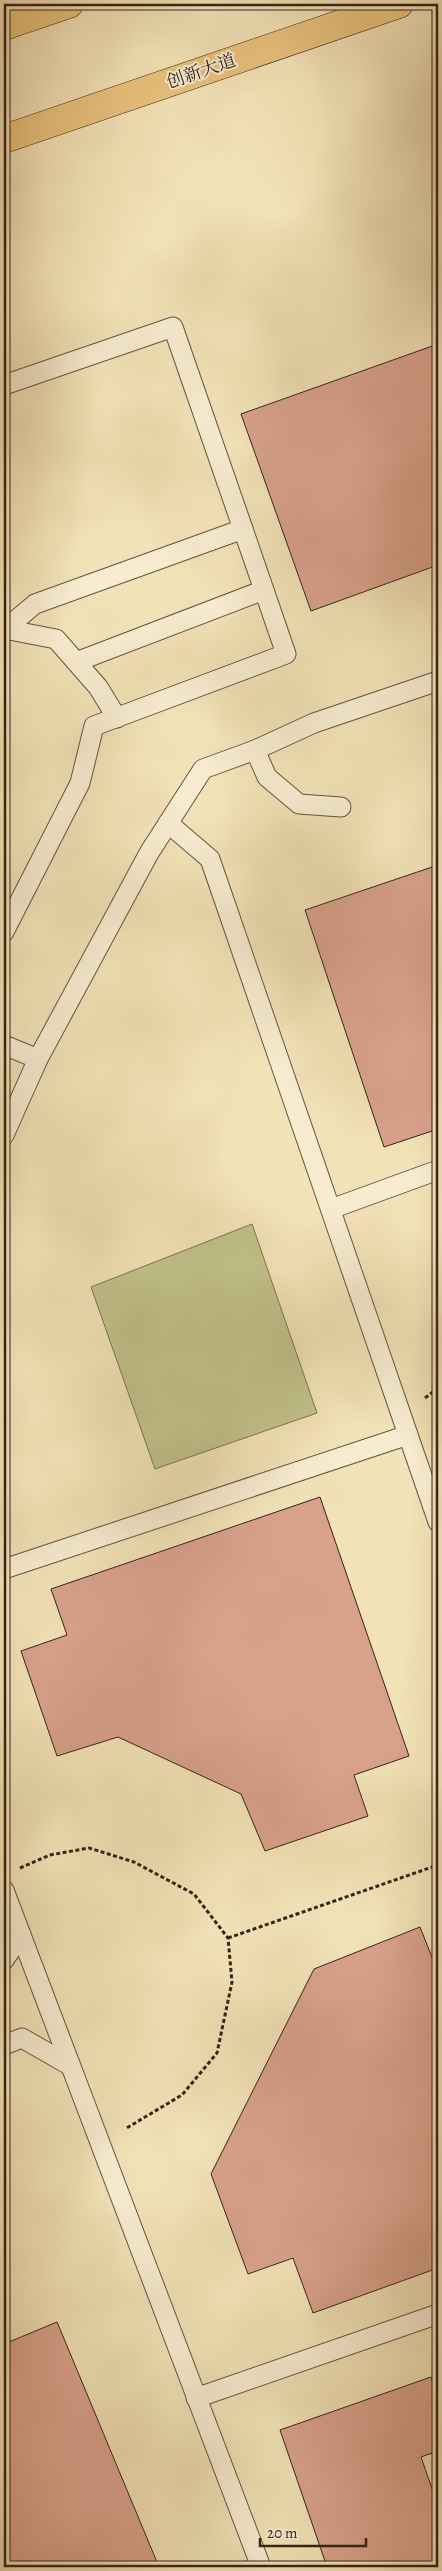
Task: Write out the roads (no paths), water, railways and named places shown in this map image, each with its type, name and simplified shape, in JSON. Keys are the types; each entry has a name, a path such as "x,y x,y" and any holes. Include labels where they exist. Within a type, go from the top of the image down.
{"main road":[{"path":"4,26 69,4"},
{"name":"创新大道","path":"4,139 399,4"}],"lane":[{"path":"4,385 172,328 286,654 94,726 80,783 4,932"},
{"path":"4,629 35,604 242,529"},
{"path":"76,662 264,590"},
{"path":"4,629 56,639 98,687 117,718"},
{"path":"4,1135 38,1059 149,852 203,769 255,750 314,723 438,681"},
{"path":"255,750 267,777 299,804 341,807"},
{"path":"168,822 210,859 438,1522"},
{"path":"4,1045 38,1059"},
{"path":"331,1209 438,1170"},
{"path":"4,1568 408,1435"},
{"path":"4,1890 68,2065 260,2567"},
{"path":"4,1960 21,1935"},
{"path":"4,2045 22,2038 68,2065"},
{"path":"196,2398 438,2314"}]}
